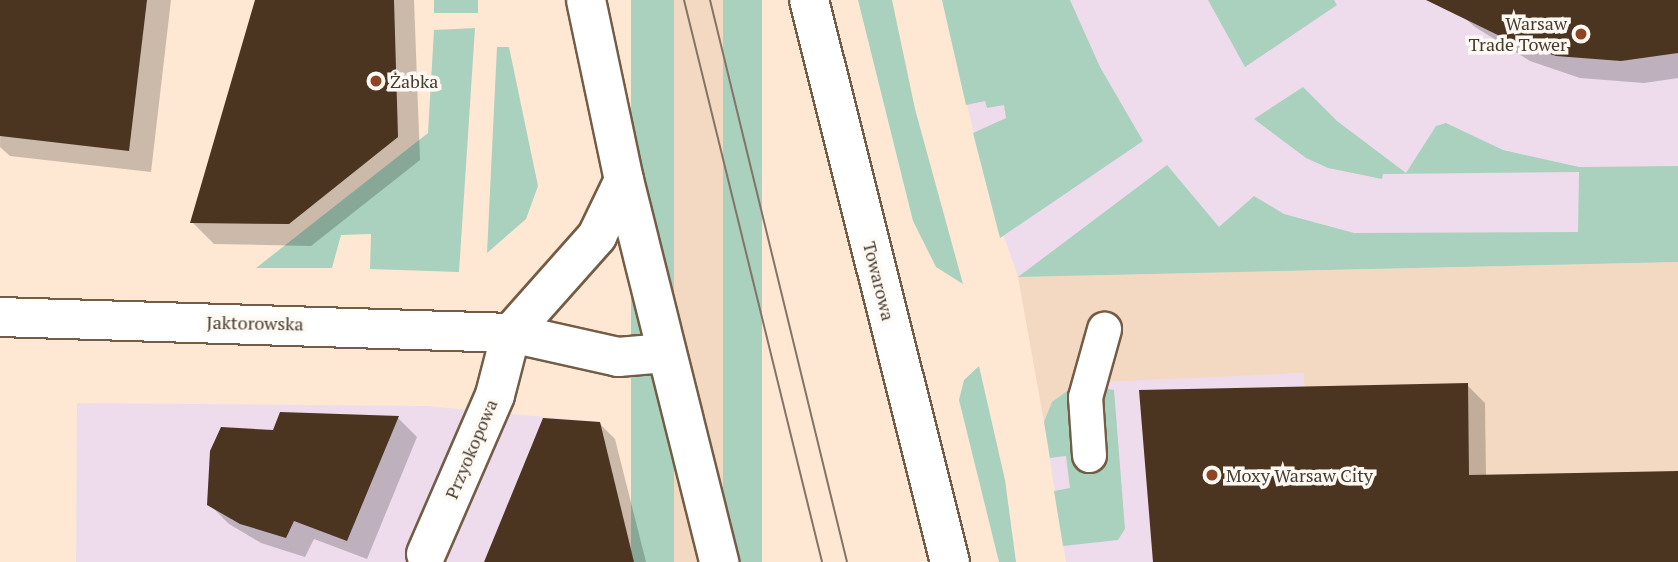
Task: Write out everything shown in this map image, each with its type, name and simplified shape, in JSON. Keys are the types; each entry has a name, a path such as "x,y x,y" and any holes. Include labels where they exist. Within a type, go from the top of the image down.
{"main road":[{"path":"586,0 624,180 719,562"},
{"name":"Towarowa","path":"809,0 950,562"},
{"path":"511,333 597,236 624,180"},
{"name":"Jaktorowska","path":"0,317 511,333 618,356 666,353"},
{"name":"Przyokopowa","path":"424,558 495,395 511,333"}],"lane":[{"path":"1089,455 1085,397 1104,329"}],"shaded area":[{"path":"674,0 723,0 723,562 674,562"},
{"path":"942,0 1678,0 1678,262 1018,277 987,188"},
{"path":"1678,262 1678,562 1308,562 1304,373 1078,383 1052,403 1044,422 1018,277"},
{"path":"1304,373 1308,562 1066,562 1044,422 1052,402 1067,394 1065,389 1078,383 1109,380"},
{"path":"77,403 427,406 600,422 634,562 76,562"}],"green space":[{"path":"434,0 478,0 478,13 434,13"},
{"path":"631,0 674,0 674,562 631,562"},
{"path":"723,0 762,0 762,562 723,562"},
{"path":"858,0 892,0 915,109 963,284 936,267 913,221"},
{"path":"942,0 1070,0 1100,67 1143,141 1000,238 973,133 1006,118 1004,105 987,108 985,101 966,105"},
{"path":"1208,0 1334,0 1337,5 1245,67"},
{"path":"475,28 459,272 370,269 371,234 341,235 332,268 256,268 428,133 434,30"},
{"path":"497,47 509,47 538,186 526,219 487,253"},
{"path":"1303,87 1337,121 1406,173 1436,126 1446,123 1503,150 1579,167 1678,166 1678,262 1018,277 1167,165 1219,227 1254,196 1284,214 1354,233 1578,232 1579,172 1383,174 1382,179 1328,168 1306,158 1254,119"},
{"path":"979,366 1005,480 1016,562 999,562 959,400 964,380"},
{"path":"1078,383 1114,390 1125,529 1118,540 1063,546 1054,491 1070,488 1066,456 1050,458 1044,422 1052,402"}],"building":[{"path":"0,0 147,0 129,151 0,136"},
{"path":"255,0 394,0 398,137 289,224 190,223"},
{"name":"Warsaw Trade Tower","path":"1426,0 1678,0 1678,53 1621,61 1556,56 1506,39"},
{"path":"1468,383 1469,475 1678,471 1678,562 1153,562 1139,390"},
{"path":"280,412 399,416 347,541 294,521 286,538 240,524 207,505 210,451 221,427 273,430"},
{"path":"543,418 600,422 634,562 484,562"}],"tram line":[{"path":"684,0 822,562"},
{"path":"710,0 847,562"}],"place":[{"name":"Warsaw Trade Tower","path":"1581,34"},
{"name":"Żabka","path":"376,81"},
{"name":"Moxy Warsaw City","path":"1212,475"}]}
